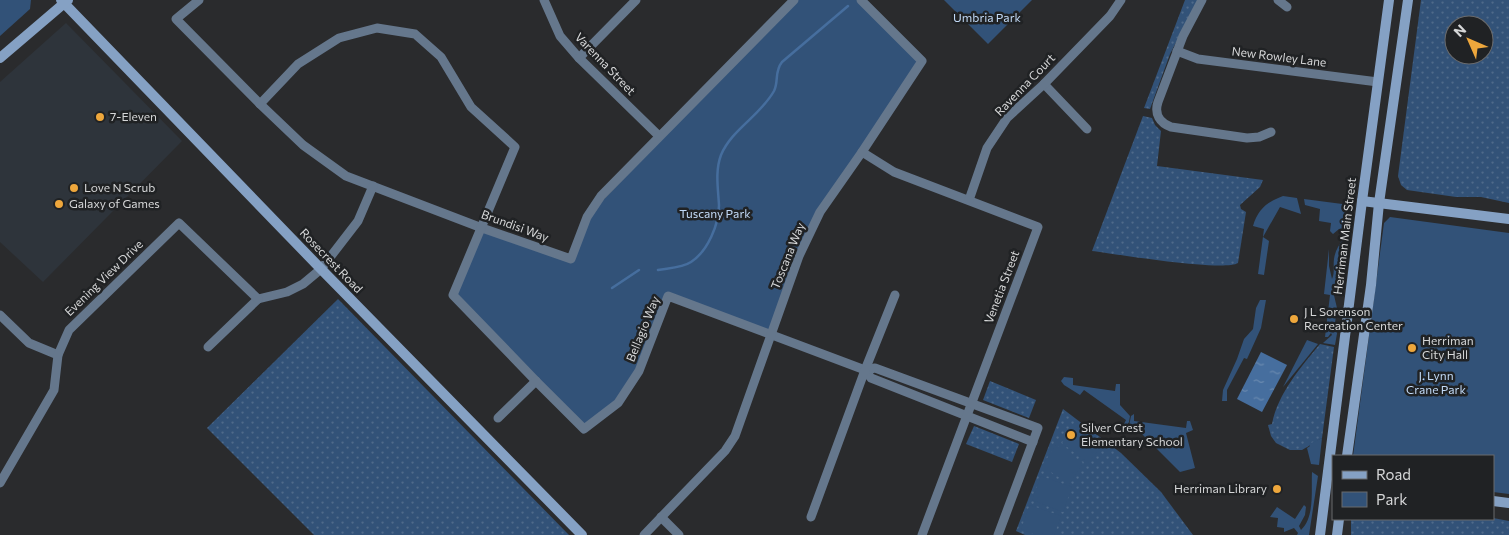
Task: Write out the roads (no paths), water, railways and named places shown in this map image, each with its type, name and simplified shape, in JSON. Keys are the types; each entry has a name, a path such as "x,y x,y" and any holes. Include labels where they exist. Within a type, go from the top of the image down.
{"main road":[{"name":"Herriman Main Street","path":"1333,455 1362,201 1389,0"},
{"path":"1347,455 1371,285 1379,203 1408,0"},
{"path":"0,58 65,1"},
{"name":"Rosecrest Road","path":"65,1 321,269 582,535"},
{"path":"1362,201 1509,219"},
{"name":"Herriman Main Street","path":"1320,535 1332,460"},
{"path":"1494,501 1509,503"},
{"path":"1337,535 1339,520"}],"street":[{"name":"Brundisi Way","path":"199,0 176,19 260,104 303,144 346,176 482,228 570,259 587,217 601,196 794,0"},
{"name":"Varenna Street","path":"544,0 560,36 579,58 659,136"},
{"path":"579,58 636,0"},
{"name":"Toscana Way","path":"644,535 725,451 734,436 799,256 820,212 922,61 861,0"},
{"name":"Ravenna Court","path":"968,200 987,148 1008,118 1110,16 1121,0"},
{"path":"1202,0 1177,51 1158,102 1156,111 1158,117 1164,124 1171,127 1247,138 1259,137 1270,132"},
{"path":"1278,0 1286,7"},
{"path":"260,104 298,64 339,38 377,28 415,34 441,57 471,107 515,148 482,228"},
{"name":"New Rowley Lane","path":"1177,51 1198,59 1378,82"},
{"path":"1044,84 1088,130"},
{"name":"Venetia Street","path":"862,152 894,172 1038,227 922,535"},
{"path":"208,347 258,299 287,292 303,284 321,269 358,221 374,186"},
{"name":"Evening View Drive","path":"1,478 54,390 58,355 69,330 179,223 258,299"},
{"name":"Bellagio Way","path":"482,228 453,295 584,429 618,402 639,371 668,296 865,370 875,368 1038,428 1033,442 871,378 865,370"},
{"path":"811,517 865,370 895,295"},
{"path":"0,315 29,344 58,355"},
{"path":"498,418 536,381"},
{"path":"998,535 1033,442"},
{"path":"662,517 679,535"}],"water":[{"path":"1261,352 1287,365 1262,412 1237,399"}],"waterway":[{"path":"658,270 680,267 691,262 703,251 717,220 719,205 718,167 726,146 768,100 774,91 778,69 782,62 848,6"},
{"path":"612,288 639,270"}],"place":[{"name":"7-Eleven","path":"100,117"},
{"name":"Love N Scrub","path":"74,188"},
{"name":"Galaxy of Games","path":"59,204"},
{"name":"J L Sorenson Recreation Center","path":"1294,319"},
{"name":"Herriman City Hall","path":"1412,348"},
{"name":"Silver Crest Elementary School","path":"1071,435"},
{"name":"Herriman Library","path":"1277,489"}],"park label":[{"name":"Umbria Park","path":"987,18"},
{"name":"Tuscany Park","path":"715,214"},
{"name":"J. Lynn Crane Park","path":"1436,383"}]}
